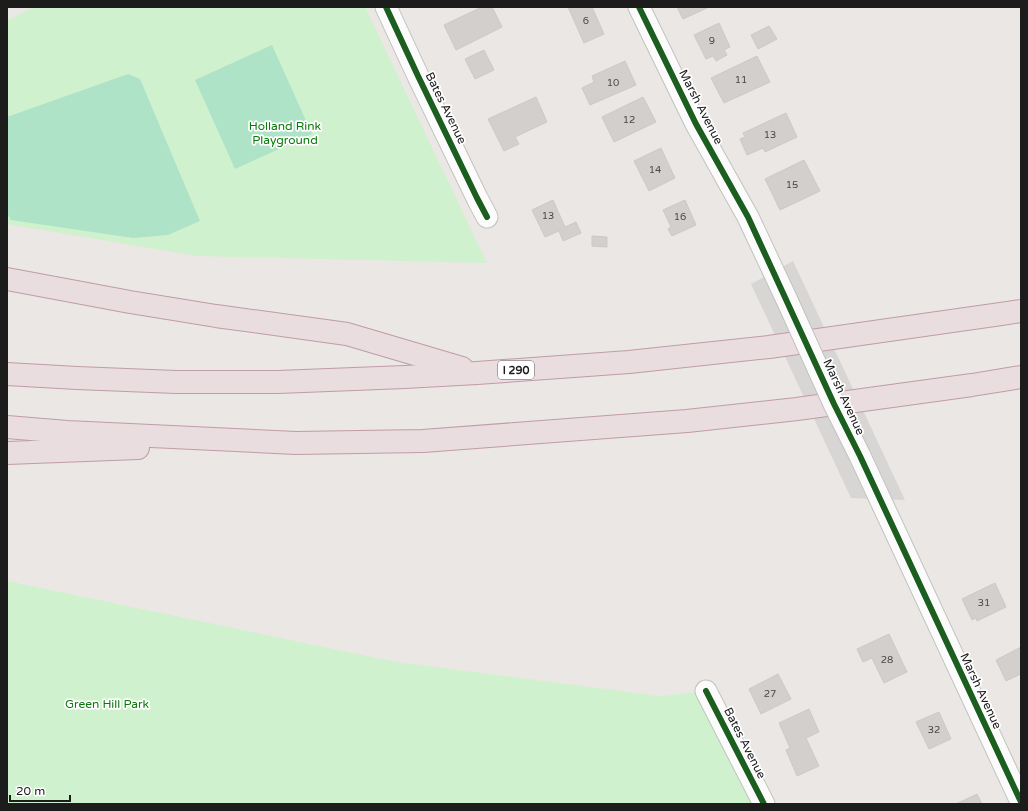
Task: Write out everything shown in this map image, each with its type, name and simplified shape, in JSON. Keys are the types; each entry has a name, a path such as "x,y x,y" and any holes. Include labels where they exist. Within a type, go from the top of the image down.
{"highway":[{"path":"7,279 130,302 216,316 347,334 477,373"},
{"name":"I 290","path":"7,374 176,382 278,382 477,373 629,362 769,348 1021,310"},
{"path":"7,453 296,443 423,441 687,421 805,408 1021,377"},
{"path":"7,427 67,432 296,443"}],"street":[{"name":"Bates Avenue","path":"386,7 487,217"},
{"name":"Marsh Avenue","path":"639,7 696,124 748,217 1021,802"},
{"name":"Bates Avenue","path":"706,692 764,804"}],"green space":[{"name":"Holland Rink Playground","path":"33,7 365,7 487,263 198,256 7,224 7,21"},
{"path":"272,45 312,134 235,169 195,80"},
{"path":"128,74 140,79 200,221 168,235 133,238 11,220 7,213 7,117"},
{"name":"Green Hill Park","path":"7,581 396,662 660,696 706,691 764,804 7,804"}],"pier":[{"path":"793,261 905,500 851,498 751,284"}],"building":[{"path":"482,7 492,7 502,27 456,50 444,25"},
{"path":"568,7 592,7 604,34 584,43"},
{"path":"677,7 709,7 683,19"},
{"path":"719,23 730,47 724,50 727,55 716,61 713,56 706,59 694,35"},
{"path":"769,26 777,39 758,49 751,35"},
{"path":"484,50 494,70 475,79 465,59"},
{"path":"757,56 770,82 724,103 711,78"},
{"path":"625,61 636,85 590,105 582,88 594,82 592,76"},
{"path":"536,97 547,122 515,137 519,144 504,151 488,119"},
{"path":"643,97 656,122 614,142 602,117"},
{"path":"786,113 797,137 765,152 763,148 747,155 740,139 745,137 743,133"},
{"path":"661,148 675,178 649,191 634,161"},
{"path":"804,160 820,191 780,210 765,179"},
{"path":"553,200 565,227 576,222 581,233 563,241 559,231 545,237 532,210"},
{"path":"685,200 696,225 672,236 668,229 671,227 663,210"},
{"path":"592,236 607,237 607,247 592,246"},
{"path":"995,583 1006,607 977,621 976,618 972,620 962,599"},
{"path":"889,634 907,672 884,683 872,658 863,662 857,649"},
{"path":"1021,647 1021,674 1006,681 996,660"},
{"path":"778,674 791,699 761,714 749,689"},
{"path":"809,709 819,732 806,738 819,766 797,776 786,750 790,748 779,723"},
{"path":"939,712 951,739 929,749 916,722"},
{"path":"977,794 982,804 956,804"}],"cycle path":[{"path":"386,7 487,217"},
{"path":"639,7 696,124 748,217 1021,802"},
{"path":"706,691 764,804"}]}
